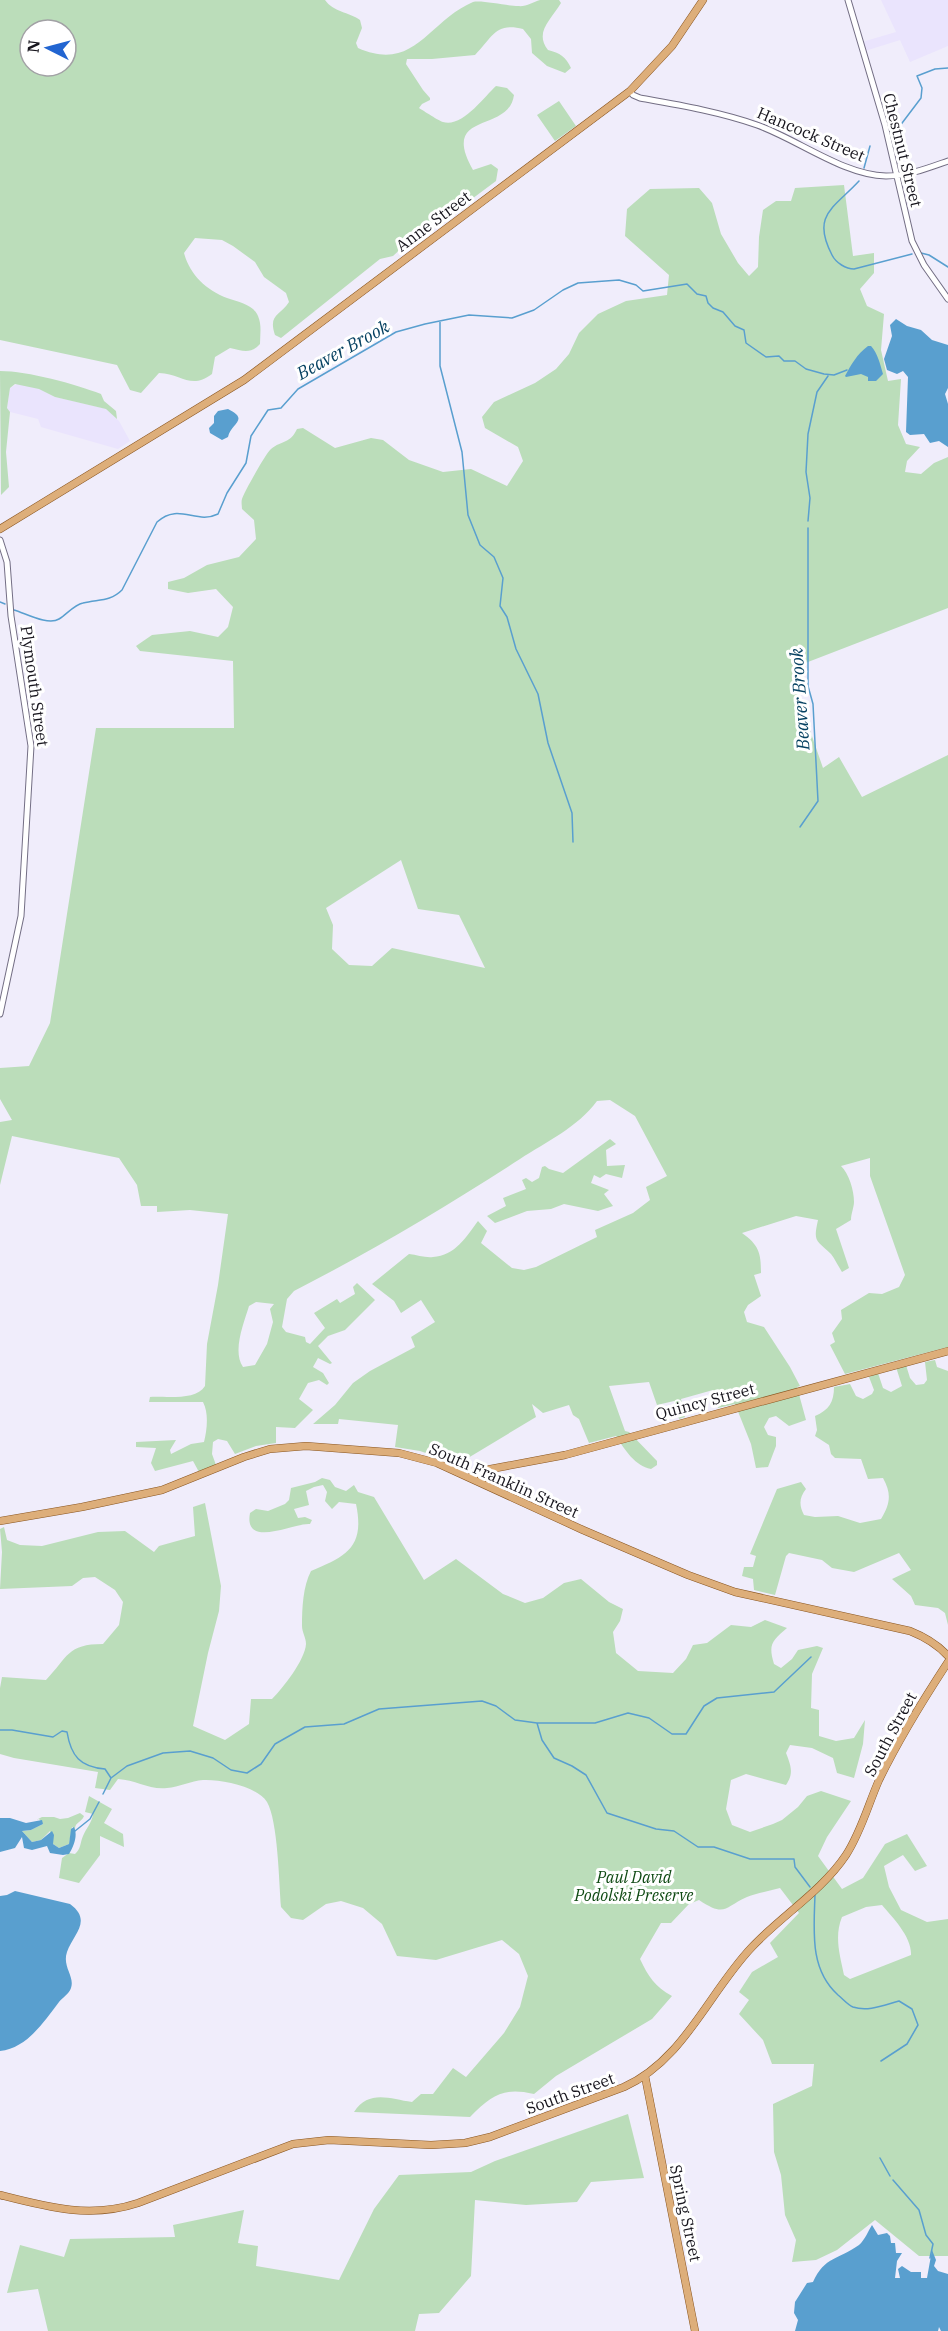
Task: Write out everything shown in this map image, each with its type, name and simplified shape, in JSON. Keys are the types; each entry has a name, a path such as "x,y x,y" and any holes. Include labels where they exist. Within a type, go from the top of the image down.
{"main road":[{"name":"Anne Street","path":"0,529 232,388 630,91 672,46 703,0"},
{"name":"Quincy Street","path":"471,1477 480,1471 565,1455 948,1351"},
{"name":"South Franklin Street","path":"0,1521 151,1492 184,1482 258,1452 289,1447 411,1455 471,1477 547,1514 706,1582 748,1596 910,1631 929,1640 948,1656"},
{"name":"South Street","path":"0,2195 66,2210 88,2212 111,2210 138,2203 296,2144 333,2140 436,2145 478,2140 624,2087 642,2078 674,2049 751,1947 840,1863 854,1840 894,1751 919,1706 948,1662"},
{"name":"Spring Street","path":"642,2078 650,2100 695,2331"}],"street":[{"name":"Chestnut Street","path":"848,0 885,125 915,248 924,266 948,298"},
{"name":"Hancock Street","path":"630,91 640,98 743,120 859,171 878,175 896,175 912,173 948,160"},
{"name":"Plymouth Street","path":"0,540 6,562 11,616 32,746 21,916 0,1014"}],"shaded area":[{"path":"881,0 948,0 948,46 910,62 900,40 865,51 862,42 896,32"},
{"path":"19,383 40,389 55,397 107,409 119,421 130,441 118,449 41,427 38,419 10,412 7,408 10,388"}],"green space":[{"path":"0,0 325,0 332,7 360,20 362,28 356,43 358,48 377,54 394,54 420,42 457,10 473,2 521,6 540,0 559,0 561,3 546,26 543,37 548,50 562,56 569,64 571,68 565,73 547,66 532,53 531,39 523,29 514,27 495,33 475,55 407,59 406,64 430,98 419,108 443,122 450,123 465,116 496,86 507,88 514,95 509,107 501,115 470,130 464,138 465,151 473,170 491,164 498,169 496,181 425,234 418,233 393,256 380,259 281,338 275,335 273,323 276,316 289,302 286,293 264,277 255,262 233,246 222,240 195,238 184,253 190,268 212,291 245,304 256,312 260,326 260,344 246,351 230,348 215,357 212,374 205,379 192,381 159,373 141,393 130,390 117,365 0,340"},
{"path":"559,101 576,126 555,141 537,115"},
{"path":"844,185 853,256 874,253 874,273 860,289 867,306 884,314 881,350 888,381 901,379 898,425 906,444 920,447 907,461 905,472 921,474 934,463 948,457 948,608 795,667 796,690 823,768 839,757 862,797 948,755 948,1347 845,1374 830,1345 835,1342 832,1333 842,1319 841,1310 869,1293 882,1294 899,1287 905,1275 870,1176 870,1158 841,1166 849,1178 854,1197 851,1220 836,1229 849,1268 842,1272 831,1254 817,1240 818,1220 796,1216 742,1233 755,1246 761,1266 761,1273 754,1275 761,1296 748,1305 744,1312 747,1322 764,1327 790,1367 800,1386 797,1387 806,1420 789,1426 776,1416 769,1418 764,1427 768,1435 776,1437 776,1446 768,1467 756,1468 751,1444 735,1404 718,1408 713,1390 681,1399 685,1417 679,1419 674,1401 657,1405 649,1382 609,1386 625,1431 629,1432 657,1461 657,1465 651,1469 635,1461 616,1436 589,1443 579,1419 573,1415 569,1405 543,1413 532,1404 536,1417 458,1464 420,1451 395,1447 398,1425 339,1419 338,1424 313,1424 335,1405 353,1383 370,1371 415,1347 411,1337 435,1322 421,1300 401,1313 394,1301 372,1284 409,1254 430,1257 448,1253 460,1244 478,1221 487,1231 481,1243 512,1268 524,1270 536,1267 597,1237 595,1230 633,1213 650,1200 646,1187 667,1176 635,1116 610,1100 597,1101 581,1119 465,1194 409,1228 294,1291 287,1299 282,1327 286,1332 305,1337 306,1342 310,1344 325,1328 314,1313 337,1299 340,1303 355,1294 353,1287 357,1283 375,1300 345,1330 328,1336 318,1346 332,1363 318,1358 313,1367 323,1373 329,1383 327,1385 319,1380 308,1383 299,1399 313,1410 295,1428 276,1427 276,1443 256,1446 235,1454 227,1441 218,1439 213,1442 212,1454 216,1465 199,1472 193,1461 155,1471 151,1463 156,1448 136,1447 136,1442 176,1440 170,1450 171,1454 191,1444 204,1442 207,1416 203,1402 149,1402 150,1397 180,1397 195,1394 205,1386 207,1344 228,1214 190,1210 157,1212 157,1206 141,1206 137,1185 119,1158 12,1136 0,1185 0,1122 12,1120 0,1099 0,1068 29,1066 50,1023 96,728 234,728 233,661 140,651 136,646 152,635 190,631 218,637 228,627 233,607 216,589 188,593 168,589 168,582 184,578 207,565 239,557 256,539 254,520 242,509 242,499 268,452 292,437 297,429 303,428 335,448 371,438 383,440 409,460 443,472 471,469 507,486 523,461 518,447 485,428 482,417 494,402 535,383 556,369 569,354 579,333 598,314 626,301 667,295 669,275 625,236 627,209 650,189 699,188 712,203 721,234 738,263 749,276 758,267 763,210 776,201 791,201 795,188","holes":["401,860 418,909 459,915 485,968 392,948 372,966 349,965 332,949 333,925 326,908","256,1302 274,1304 270,1309 273,1322 267,1344 255,1365 243,1367 239,1353 240,1337 249,1306"]},
{"path":"0,371 51,379 101,394 104,401 116,411 117,419 106,409 55,397 39,389 15,384 10,388 7,408 10,412 6,452 9,487 1,495"},
{"path":"610,1139 616,1144 606,1150 607,1166 625,1165 622,1178 606,1174 600,1178 594,1175 591,1183 609,1190 604,1194 613,1206 598,1211 564,1204 551,1209 527,1211 495,1223 487,1216 506,1206 503,1198 526,1189 522,1180 526,1178 532,1182 539,1178 542,1167 563,1173"},
{"path":"935,1360 937,1367 948,1371 948,1625 945,1613 938,1608 915,1605 911,1596 892,1579 911,1570 899,1553 854,1572 832,1568 822,1560 789,1553 786,1556 775,1595 754,1590 753,1579 742,1576 744,1567 753,1567 756,1556 750,1554 777,1489 801,1482 806,1489 801,1499 804,1515 838,1516 860,1523 881,1519 886,1509 889,1494 883,1478 868,1479 861,1459 835,1458 831,1454 829,1445 815,1436 817,1430 815,1416 830,1405 834,1387 850,1384 856,1396 863,1399 872,1394 874,1390 869,1377 878,1373 883,1388 891,1392 902,1386 896,1367 906,1365 910,1378 916,1385 924,1384 927,1380 925,1362"},
{"name":"Paul David Podolski Preserve","path":"322,1478 330,1480 335,1487 346,1491 354,1485 358,1492 374,1497 424,1580 456,1559 503,1594 525,1603 543,1598 564,1583 581,1579 609,1602 623,1609 620,1621 613,1632 616,1653 638,1671 673,1673 686,1659 693,1645 707,1643 731,1625 751,1627 765,1620 787,1628 773,1643 771,1652 774,1664 781,1668 792,1659 798,1650 817,1646 823,1648 812,1674 811,1708 819,1710 819,1736 836,1741 854,1738 865,1720 863,1744 854,1778 837,1773 833,1758 812,1748 790,1745 786,1753 791,1773 786,1785 746,1774 731,1780 726,1809 732,1825 750,1832 782,1820 807,1796 821,1791 851,1801 827,1837 818,1856 842,1889 863,1878 885,1844 907,1834 927,1866 915,1871 903,1855 884,1866 889,1887 901,1910 927,1922 948,1919 948,2256 919,2256 875,2220 837,2250 816,2260 792,2262 796,2240 785,2215 781,2175 774,2152 773,2104 812,2086 814,2064 772,2064 763,2040 739,2014 749,2000 739,1992 752,1972 778,1957 770,1943 799,1913 780,1888 747,1897 720,1910 699,1900 689,1904 671,1923 661,1923 640,1959 653,1980 672,1996 652,2019 556,2076 534,2094 506,2092 492,2098 470,2117 354,2112 366,2100 373,2098 412,2102 421,2094 433,2094 453,2068 466,2077 504,2033 520,2007 528,1976 519,1954 502,1940 436,1960 397,1956 382,1924 363,1908 341,1901 326,1904 303,1920 291,1918 281,1907 276,1837 271,1811 262,1796 247,1788 228,1782 203,1780 160,1788 118,1779 110,1790 95,1788 98,1772 0,1754 2,1677 46,1680 75,1649 103,1644 119,1625 123,1602 115,1590 95,1577 83,1578 72,1586 0,1589 2,1552 0,1529 4,1527 7,1540 20,1545 42,1546 98,1532 125,1531 154,1552 159,1546 195,1536 193,1507 205,1503 221,1586 219,1611 193,1726 225,1740 249,1724 251,1699 272,1699 293,1673 305,1651 306,1644 302,1628 303,1605 306,1583 311,1571 343,1555 355,1540 358,1530 356,1504 339,1502 332,1509 325,1501 327,1492 323,1485 306,1491 309,1505 294,1509 298,1518 305,1517 312,1520 310,1524 272,1532 254,1530 250,1524 250,1513 256,1509 268,1511 285,1504 289,1500 291,1488","holes":["882,1905 905,1935 911,1955 850,1979 844,1975 838,1946 838,1932 842,1917 866,1907"]},
{"path":"89,1796 112,1809 104,1823 123,1834 124,1847 100,1836 100,1855 79,1883 59,1878 62,1858 69,1853 77,1852 91,1820 93,1814 85,1812"},
{"path":"80,1813 84,1816 75,1829 72,1827 69,1844 59,1848 53,1844 50,1831 41,1840 32,1842 22,1831 31,1830 43,1824 39,1819 36,1820 42,1817 60,1819"},
{"path":"628,2114 644,2178 591,2182 577,2202 526,2205 475,2200 471,2276 439,2313 419,2314 415,2331 48,2331 38,2289 7,2293 20,2245 64,2257 70,2239 175,2237 173,2225 244,2210 238,2243 258,2246 256,2266 339,2280 374,2209 399,2175 471,2172 495,2161"}],"water":[{"path":"896,319 907,326 921,330 932,340 948,345 948,388 945,394 948,404 948,447 939,441 930,443 924,434 910,435 906,432 908,377 903,371 897,374 887,370 884,359 892,336 890,325"},
{"path":"868,346 871,346 875,352 883,374 876,381 868,381 868,377 861,374 846,377 855,360"},
{"path":"228,409 238,416 238,419 228,437 222,440 210,433 209,428 214,423 214,416 218,411"},
{"path":"0,1818 10,1818 26,1823 42,1820 43,1824 31,1830 22,1831 32,1842 41,1840 52,1831 53,1844 59,1848 69,1844 71,1829 74,1827 76,1833 74,1844 69,1854 63,1855 50,1853 47,1846 32,1850 24,1848 22,1837 15,1848 0,1852"},
{"path":"15,1891 70,1904 77,1910 81,1922 66,1957 72,1984 70,1990 26,2040 10,2049 0,2051 0,1896"},
{"path":"872,2225 878,2235 887,2233 891,2243 895,2243 896,2253 902,2253 897,2261 895,2278 900,2278 898,2269 902,2266 911,2272 921,2272 921,2278 927,2278 932,2250 936,2260 934,2266 938,2271 948,2274 948,2331 941,2331 939,2327 938,2331 795,2331 798,2320 794,2313 795,2302 807,2283 813,2282 827,2263 859,2245"}],"waterway":[{"path":"893,135 921,98 922,88 917,76 935,69 948,68"},
{"path":"864,168 870,146"},
{"path":"859,181 828,213 825,221 826,241 836,261 854,269 912,254"},
{"path":"921,253 929,255 948,267"},
{"name":"Beaver Brook","path":"14,610 43,620 54,621 80,604 117,594 122,590 157,522 173,514 202,517 218,514 227,493 246,463 251,436 268,410 281,408 298,389 396,332 469,315 512,318 534,310 563,290 578,283 619,280 636,285 643,291 687,284 697,294 706,296 713,308 723,312 735,326 744,330 746,343 766,357 779,356 784,361 795,361 806,369 824,374 834,375 847,370"},
{"path":"440,321 440,366 462,452 468,515 480,545 494,557 503,578 500,606 507,617 516,649 538,694 548,743 572,813 573,842"},
{"name":"Beaver Brook","path":"808,521 810,498 806,472 808,434 817,392 828,376"},
{"name":"Beaver Brook","path":"800,827 818,801 813,704 808,686 808,528"},
{"name":"Beaver Brook","path":"0,602 5,604"},
{"path":"537,1723 595,1723 628,1713 649,1718 672,1734 686,1734 704,1706 717,1698 774,1692 811,1657"},
{"path":"103,1794 111,1778 127,1766 163,1753 190,1751 213,1758 231,1770 247,1773 261,1764 275,1744 305,1727 344,1724 379,1709 482,1701 496,1706 515,1720 537,1723 542,1740 554,1758 586,1775 607,1813 656,1829 674,1831 698,1847 714,1847 750,1859 794,1859 795,1867 810,1887"},
{"path":"0,1730 53,1737 62,1731 67,1732 71,1748 78,1759 89,1766 105,1769 111,1778"},
{"path":"75,1831 90,1819 99,1802"},
{"path":"815,1894 815,1948 822,1973 829,1985 853,2007 870,2008 899,2001 912,2009 918,2025 907,2044 881,2061"},
{"path":"880,2158 890,2176"},
{"path":"893,2180 919,2210 926,2235 933,2244 930,2258"}]}
